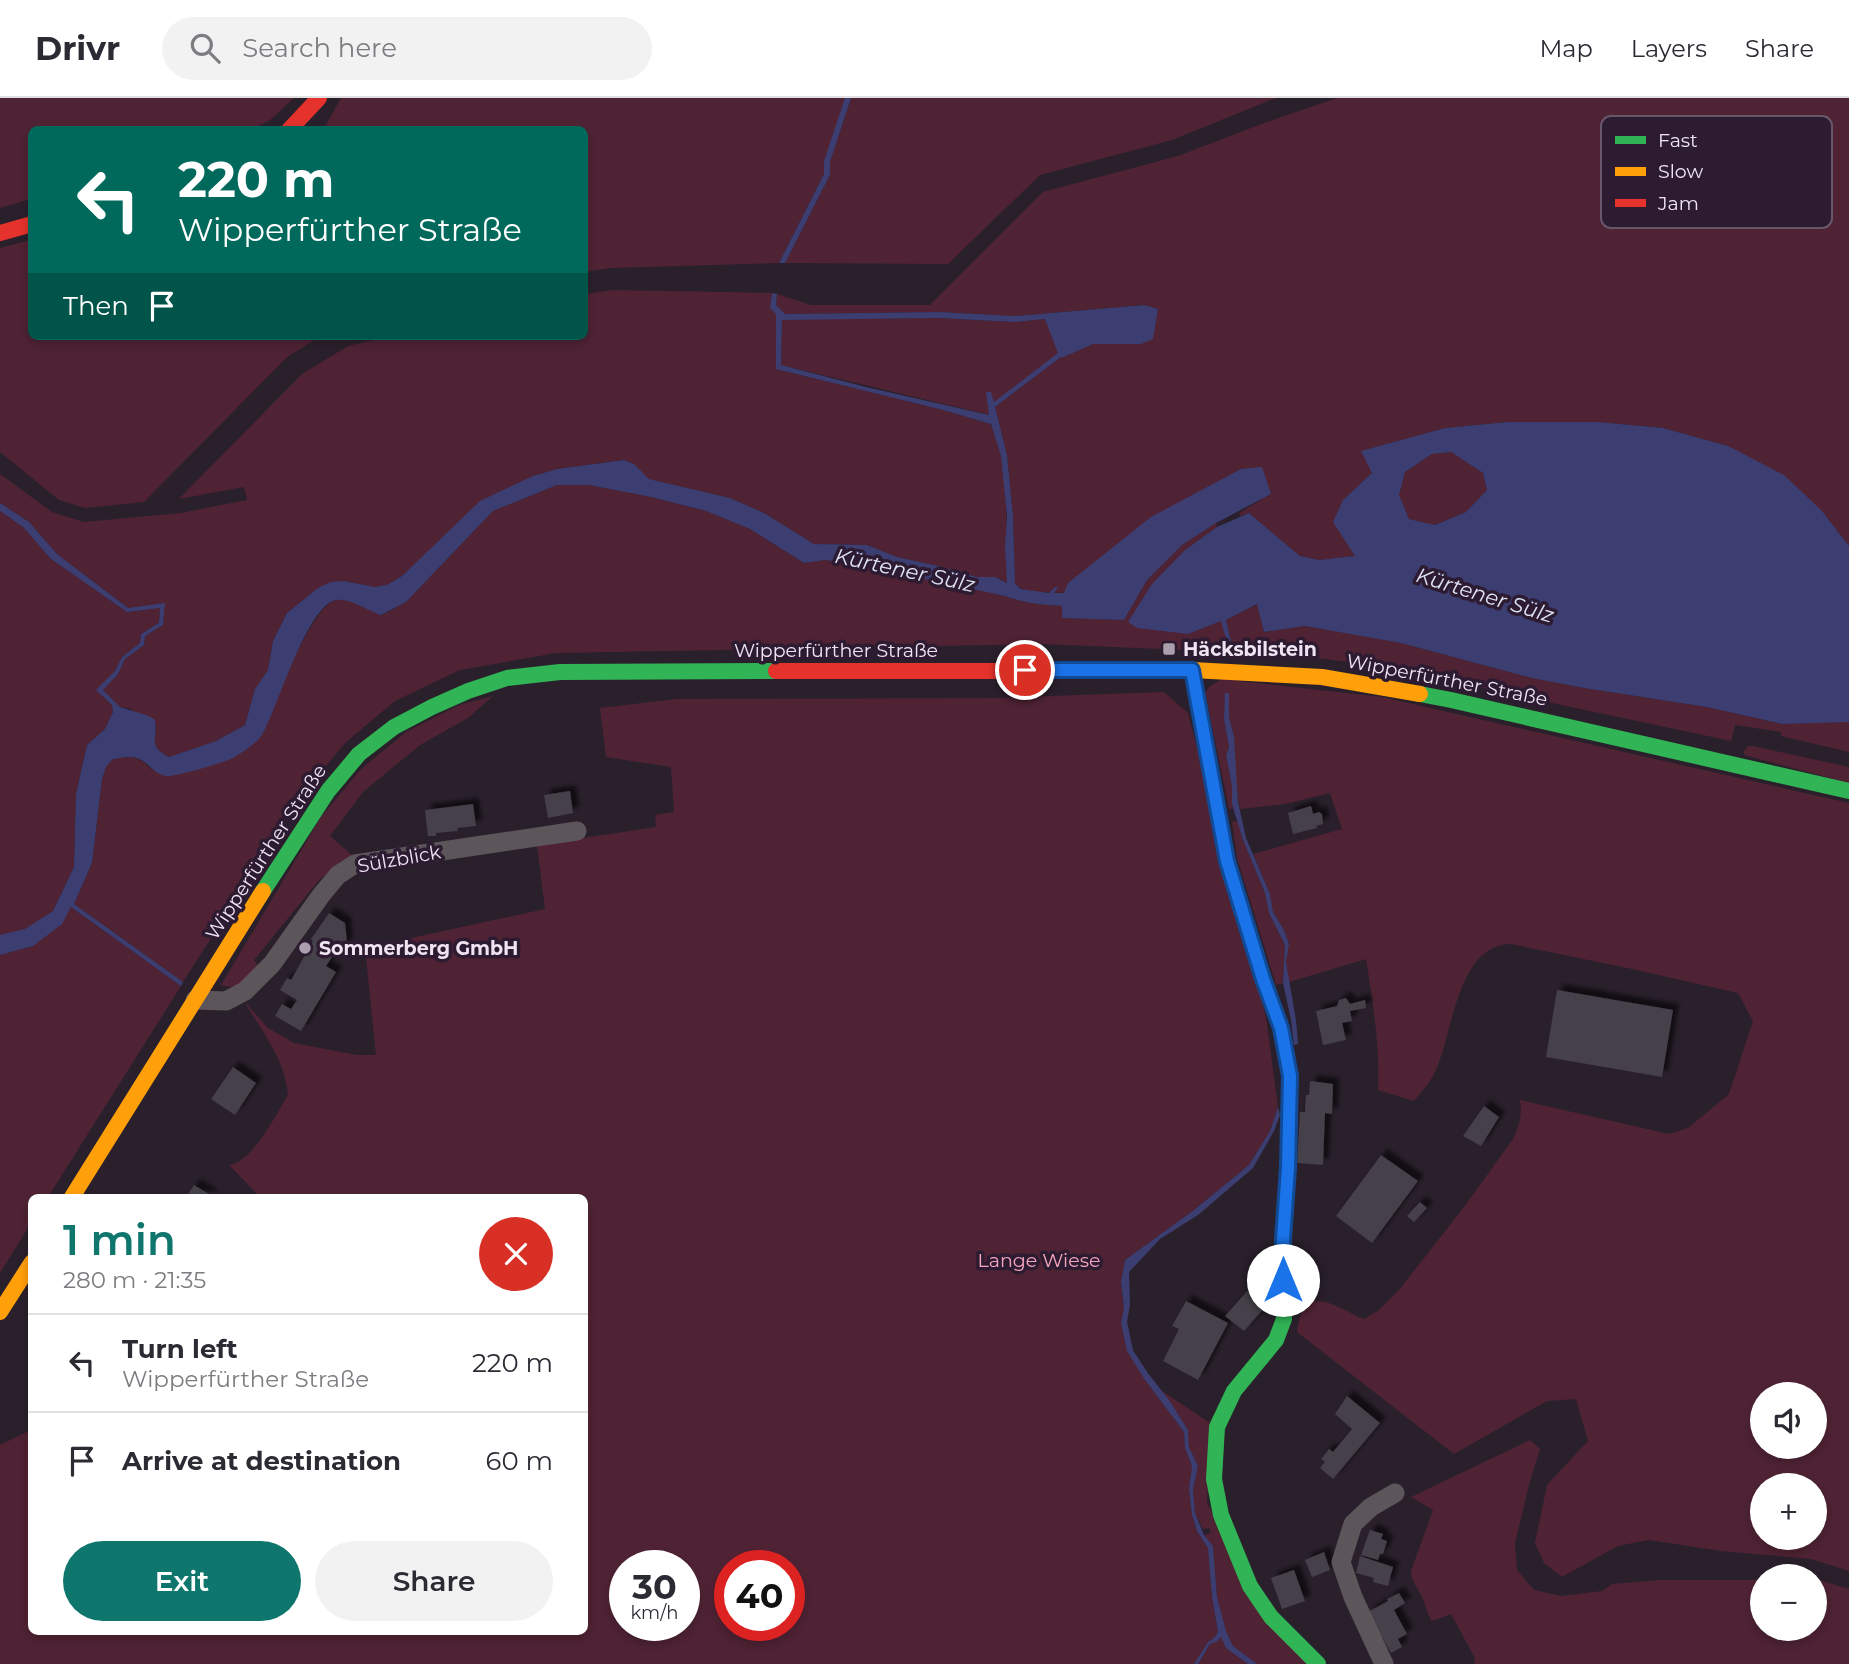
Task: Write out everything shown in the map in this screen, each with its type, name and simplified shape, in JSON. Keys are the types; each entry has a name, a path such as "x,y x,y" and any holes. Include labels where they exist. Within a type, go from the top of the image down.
{"main road":[{"path":"293,126 319,98"},
{"path":"0,233 28,225"},
{"path":"1192,670 1227,861 1281,1028 1290,1076 1283,1239 1284,1319 1276,1340 1234,1391 1217,1427 1214,1479 1221,1515 1250,1586 1271,1617 1318,1664"},
{"name":"Wipperfürther Straße","path":"74,1194 281,861 328,791 359,754 394,727 432,707 507,678 559,672 1192,670 1322,677 1451,699 1849,791"},
{"path":"0,1312 28,1268"}],"street":[{"name":"Sülzblick","path":"195,1000 226,1001 246,991 272,964 338,875 355,864 577,831"},
{"path":"1384,1664 1353,1597 1342,1562 1353,1524 1371,1507 1395,1493"}],"green space":[{"path":"0,98 294,98 270,120 259,126 28,126 28,200 0,208"},
{"path":"341,98 845,98 825,161 824,174 779,263 611,268 588,272 588,126 326,125"},
{"path":"851,98 1276,98 1172,140 1040,175 948,264 785,263 830,175 830,162"},
{"path":"1337,98 1849,98 1849,546 1822,511 1728,446 1663,428 1598,422 1508,422 1445,428 1362,451 1372,473 1343,500 1356,556 1319,560 1300,556 1249,513 1240,516 1239,513 1271,494 1063,593 1032,591 1015,584 1013,516 1007,455 995,407 1061,357 1093,344 1141,344 1158,309 1145,305 1015,316 939,312 785,314 776,305 777,294 811,305 930,305 1043,192 1178,156"},
{"path":"28,241 28,340 315,340 287,357 144,502 85,508 59,500 0,452 0,248"},
{"path":"612,290 772,293 770,308 776,314 776,369 991,424 1003,472 1008,583 995,577 977,577 897,557 867,545 814,544 764,513 730,498 648,479 634,464 624,460 557,469 533,476 387,585 375,587 344,581 318,588 287,613 273,641 268,670 255,689 245,725 216,741 169,757 160,751 156,745 156,726 129,708 120,707 103,690 118,674 125,659 144,645 145,636 163,625 164,604 128,608 57,554 29,522 0,503 0,474 52,512 84,522 181,513 247,500 244,487 179,499 302,374 348,346 374,340 588,340 588,294"},
{"path":"938,318 1015,322 1045,319 1059,353 994,403 990,415 781,365 782,319"},
{"path":"1451,452 1483,473 1487,490 1466,512 1434,525 1409,519 1399,495 1405,472 1432,454"},
{"path":"557,485 589,485 706,511 750,529 804,563 825,560 849,563 1026,602 1063,606 1063,618 1124,620 1147,580 1182,545 1216,523 1217,527 1185,550 1188,634 1222,620 1227,641 1231,641 1226,620 1258,604 1264,632 1305,626 1364,636 1401,643 1532,678 1707,707 1782,724 1849,721 1849,752 1781,736 1781,732 1735,725 1731,741 1379,666 1285,654 1040,644 556,653 460,670 395,701 345,743 302,795 183,982 74,904 92,863 102,779 106,767 113,759 134,758 152,770 261,737 293,661 315,620 326,606 341,600 382,615 406,602 493,511"},
{"path":"0,511 23,527 51,559 127,612 160,608 159,623 141,634 140,643 122,657 115,671 97,690 112,706 113,712 105,729 87,745 76,794 74,867 53,911 25,930 0,935"},
{"path":"1222,679 1382,697 1849,803 1849,1571 1811,1559 1721,1551 1649,1540 1618,1546 1562,1577 1544,1563 1535,1543 1547,1485 1588,1441 1576,1399 1547,1401 1454,1454 1297,1332 1301,1315 1308,1304 1316,1301 1333,1304 1364,1319 1379,1310 1399,1290 1513,1139 1520,1120 1520,1100 1669,1134 1688,1128 1729,1094 1753,1021 1738,993 1511,944 1494,948 1480,958 1469,973 1454,1010 1436,1070 1414,1101 1378,1090 1377,1041 1366,959 1289,982 1286,962 1289,944 1273,912 1270,894 1253,854 1342,829 1330,793 1285,804 1240,809 1236,786 1234,736 1229,718 1229,693 1226,693 1224,719 1229,747 1226,755 1233,809 1229,809 1205,693"},
{"name":"Lange Wiese","path":"1164,692 1188,713 1266,1017 1278,1107 1270,1131 1249,1165 1194,1210 1125,1260 1121,1281 1124,1307 1121,1323 1145,1380 1184,1432 1185,1448 1192,1466 1189,1489 1192,1515 1197,1531 1208,1548 1218,1632 1194,1664 0,1664 0,1445 28,1431 28,1635 588,1635 588,1194 257,1194 229,1165 238,1162 255,1147 288,1095 278,1058 244,1001 268,1028 294,1043 357,1055 376,1055 365,948 545,909 537,845 656,827 655,815 674,812 671,767 606,757 600,708 676,699 996,698"},
{"path":"493,696 468,718 420,745 363,792 330,836 353,856 319,880 254,960 260,969 235,988 221,985 321,817 360,770 406,732 459,705"},
{"path":"1748,746 1849,767 1849,783 1744,755"},
{"path":"1238,821 1265,893 1269,913 1285,945 1283,983 1276,985 1237,858 1232,822"},
{"path":"71,907 181,986 50,1194 28,1194 28,1228 0,1273 0,955 33,946"},
{"path":"1162,1391 1210,1423 1207,1504 1309,1664 1257,1664 1233,1646 1217,1597 1213,1546 1204,1535 1211,1533 1209,1528 1203,1529 1195,1513 1193,1489 1198,1466 1189,1447 1188,1430"},
{"path":"1530,1440 1540,1449 1515,1543 1517,1570 1534,1590 1561,1596 1602,1591 1612,1584 1660,1580 1750,1580 1750,1641 1827,1641 1827,1582 1849,1589 1849,1664 1474,1664 1475,1658 1451,1614 1432,1621 1412,1578 1411,1571 1433,1510 1411,1497"},
{"path":"1222,1637 1226,1648 1248,1664 1198,1664 1210,1644"}],"water":[{"path":"845,98 851,98 830,162 830,175 785,263 779,263 824,174 824,161"},
{"name":"Kürtener Sülz","path":"772,293 777,294 776,305 785,314 939,312 1015,316 1145,305 1158,309 1153,339 1141,344 1093,344 1061,357 995,407 1007,455 1013,516 1015,584 1021,589 1049,593 1055,587 1058,588 1054,593 1064,593 1068,583 1151,517 1241,469 1262,467 1271,494 1216,523 1182,545 1147,580 1124,620 1062,618 1062,606 1026,602 849,563 825,560 804,563 750,529 706,511 589,485 557,485 493,511 406,602 381,615 341,600 325,606 304,638 262,735 233,758 171,776 162,775 133,757 113,759 106,767 102,779 92,863 74,904 183,982 181,986 71,907 62,924 33,946 0,955 0,935 25,929 53,911 74,867 76,794 87,745 105,729 113,712 112,705 96,690 115,671 122,657 140,643 141,634 159,623 160,608 127,612 51,559 23,527 0,511 0,503 29,522 57,554 128,608 165,603 163,625 145,636 144,645 125,659 118,674 103,690 120,707 155,720 156,746 169,757 216,741 245,725 255,689 268,670 273,641 287,613 318,588 331,582 344,581 375,587 387,585 402,576 480,501 533,476 557,469 624,460 634,464 649,479 730,498 764,513 814,544 867,545 897,557 977,577 995,577 1007,583 1007,516 1001,456 991,424 776,369 776,314 770,308","holes":["938,318 1015,322 1045,319 1058,353 994,402 991,392 986,392 989,415 781,365 782,320"]},
{"name":"Kürtener Sülz","path":"1508,422 1598,422 1663,428 1728,446 1784,475 1822,511 1849,546 1849,722 1782,724 1707,707 1532,678 1401,643 1305,626 1264,632 1257,604 1226,620 1231,641 1227,642 1221,621 1188,634 1137,628 1128,622 1152,584 1185,550 1217,527 1249,513 1300,556 1319,560 1355,556 1333,522 1343,500 1372,473 1361,451 1445,428","holes":["1451,452 1483,473 1487,490 1466,512 1435,525 1409,519 1399,495 1405,472 1432,454"]},
{"path":"1225,693 1229,693 1238,802 1246,838 1270,894 1273,912 1289,944 1286,962 1298,1044 1294,1045 1283,983 1285,945 1269,913 1265,893 1243,840 1232,804 1232,786 1226,755 1229,747 1224,719"},
{"path":"1278,1107 1280,1115 1274,1131 1253,1168 1198,1215 1160,1239 1129,1272 1130,1305 1127,1322 1133,1350 1188,1430 1189,1447 1198,1466 1193,1489 1195,1513 1204,1535 1213,1546 1217,1597 1226,1631 1233,1646 1257,1664 1248,1664 1226,1648 1221,1637 1210,1644 1198,1664 1194,1664 1218,1632 1208,1548 1197,1531 1192,1515 1189,1489 1192,1466 1185,1448 1184,1432 1127,1351 1121,1323 1124,1307 1121,1281 1125,1260 1194,1210 1249,1165 1270,1131"}],"building":[{"path":"570,791 573,813 548,818 544,795"},
{"path":"473,804 476,826 428,836 425,810"},
{"path":"1311,806 1313,814 1322,814 1323,824 1293,834 1288,813"},
{"path":"329,913 345,923 347,942 338,956 334,954 326,966 336,972 301,1031 275,1016 282,1004 291,1009 297,1000 280,990 287,978 291,980 313,941 311,939"},
{"path":"1557,990 1673,1010 1662,1077 1546,1057"},
{"path":"1346,998 1350,1004 1365,1000 1366,1008 1350,1011 1352,1021 1342,1023 1346,1040 1323,1045 1316,1011 1337,1006 1339,1000"},
{"path":"233,1067 256,1083 235,1115 211,1099"},
{"path":"1310,1081 1333,1084 1332,1114 1325,1113 1323,1165 1297,1163 1300,1112 1305,1112"},
{"path":"1484,1106 1499,1117 1481,1146 1463,1136"},
{"path":"1381,1155 1418,1181 1372,1243 1336,1216"},
{"path":"194,1185 209,1194 188,1194"},
{"path":"1420,1202 1427,1208 1414,1222 1407,1216"},
{"path":"1248,1290 1267,1305 1244,1331 1225,1316"},
{"path":"1186,1301 1228,1323 1198,1380 1163,1361 1179,1329 1172,1326"},
{"path":"1347,1396 1380,1423 1333,1479 1320,1468 1325,1462 1321,1459 1329,1449 1333,1452 1352,1429 1335,1414"},
{"path":"1370,1530 1383,1534 1381,1539 1387,1541 1378,1560 1361,1555"},
{"path":"1324,1552 1330,1570 1312,1577 1305,1560"},
{"path":"1360,1556 1393,1567 1388,1586 1373,1582 1374,1578 1356,1573"},
{"path":"1294,1570 1305,1601 1282,1609 1271,1578"},
{"path":"1399,1593 1405,1603 1394,1610 1407,1634 1398,1639 1402,1647 1391,1653 1368,1612"}],"traffic: fast":[{"path":"263,891 328,791 359,754 394,727 468,691 507,678 560,672 776,671"},
{"path":"1420,694 1849,791"},
{"path":"1256,957 1281,1028 1290,1076 1283,1239 1284,1319 1276,1340 1234,1391 1217,1427 1214,1479 1221,1515 1250,1586 1271,1617 1318,1664"}],"traffic: slow":[{"path":"1192,670 1227,861 1256,957"},
{"path":"1029,671 1192,670 1322,677 1420,694"},
{"path":"74,1194 263,891"},
{"path":"0,1312 28,1268"}],"traffic: jam":[{"path":"293,126 319,98"},
{"path":"0,233 28,225"},
{"path":"776,671 1029,671"}],"place":[{"name":"Häcksbilstein","path":"1169,649"},
{"name":"Sommerberg GmbH","path":"305,948"}],"route":[{"path":"1025,670 1192,670 1227,861 1281,1028 1290,1076 1283,1280"}]}
